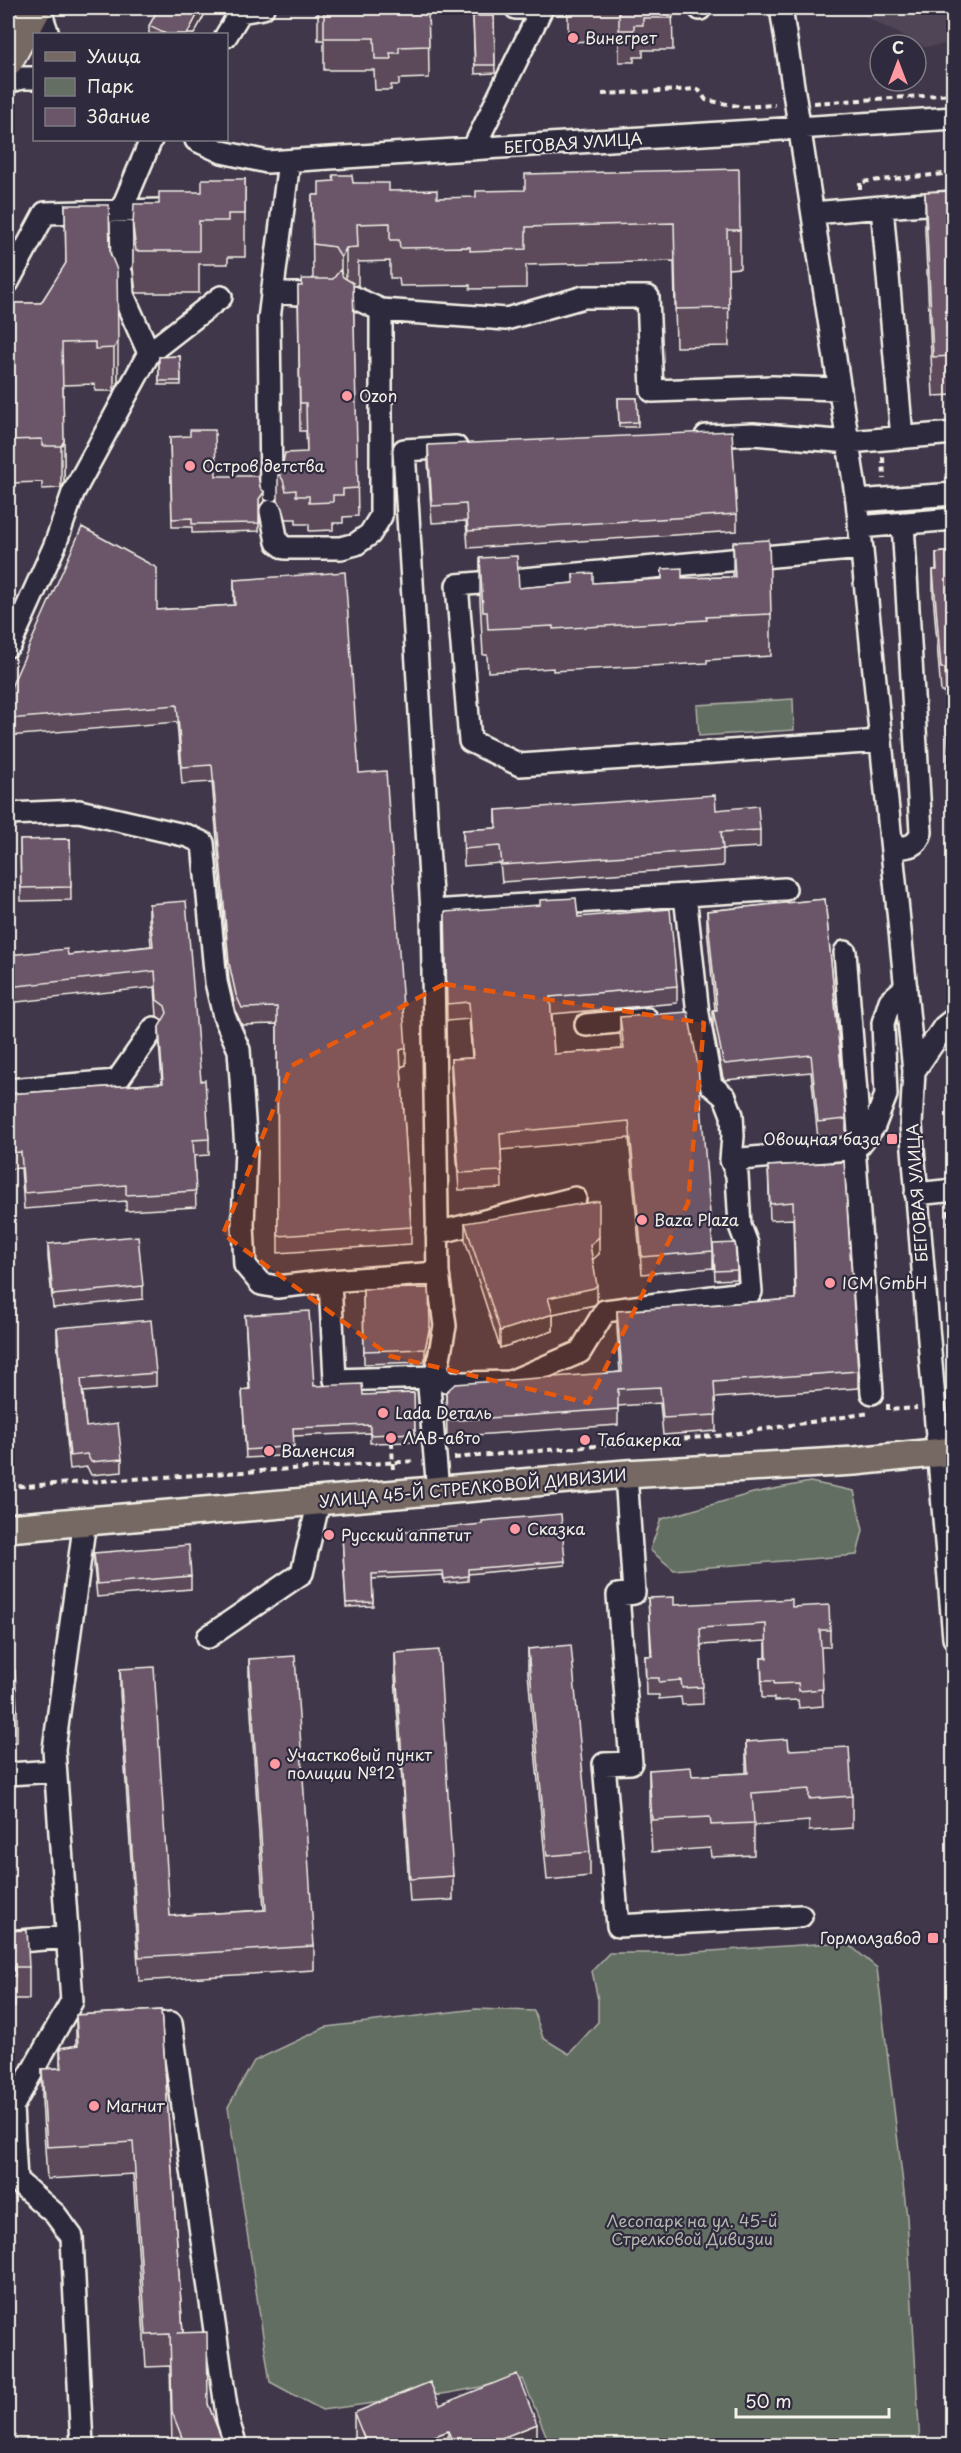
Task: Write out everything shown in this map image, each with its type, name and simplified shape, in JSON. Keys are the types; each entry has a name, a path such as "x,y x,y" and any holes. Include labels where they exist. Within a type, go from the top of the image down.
{"highway":[{"path":"8,60 38,8"}],"main road":[{"name":"УЛИЦА 45-Й СТРЕЛКОВОЙ ДИВИЗИИ","path":"13,1523 85,1521 626,1474 855,1461 946,1452"}],"street":[{"path":"38,8 48,33"},
{"path":"228,33 241,10 263,8"},
{"path":"473,149 542,8 516,8"},
{"name":"БЕГОВАЯ УЛИЦА","path":"781,8 857,501 914,1071 911,1125 934,1407 946,1452"},
{"path":"8,82 33,78"},
{"name":"БЕГОВАЯ УЛИЦА","path":"198,141 222,152 267,162 954,118"},
{"path":"148,353 123,295 121,211 151,141"},
{"path":"289,161 269,319 271,500 277,542 285,548 341,548 356,544 370,534 381,516 381,310"},
{"path":"813,213 954,202"},
{"path":"882,207 902,438"},
{"path":"8,282 45,213 179,210"},
{"path":"272,292 328,296"},
{"path":"8,646 55,545 73,493 148,353 221,297"},
{"path":"353,297 381,310 506,319 584,297 648,297 652,391 772,387 840,390"},
{"path":"683,437 753,434 849,442 954,433"},
{"path":"438,1491 429,1387 435,1373 445,1326 438,1273 432,911 404,450 474,446"},
{"path":"857,501 954,494"},
{"path":"859,527 954,519"},
{"path":"892,848 912,846 919,840 921,832 903,523"},
{"path":"861,548 457,585 470,741 520,765 881,741"},
{"path":"8,814 79,811 188,836 202,843 216,982 225,1016 239,1050 246,1149 243,1226 245,1265 261,1284 277,1287 438,1273"},
{"path":"432,911 784,889"},
{"path":"330,1281 335,1380 435,1373 445,1381 510,1382 580,1352 605,1311 751,1292 747,1244 740,1226 737,1175 731,1160 734,1136 732,1115 725,1097 711,1085 698,1014 685,895"},
{"path":"845,952 857,1145 880,1396"},
{"path":"731,1160 847,1149 857,1145 874,1126 886,1095 883,1023 890,1001 906,987"},
{"path":"586,1025 698,1014"},
{"path":"914,1071 944,1027 954,1019"},
{"path":"8,1090 117,1082 154,1028"},
{"path":"916,1194 950,1191"},
{"path":"437,1233 575,1198"},
{"path":"946,1452 953,1631"},
{"path":"626,1474 634,1593 618,1594 631,1763 604,1764 618,1926 801,1916"},
{"path":"208,1637 302,1574 319,1501"},
{"path":"82,2445 72,2237 55,2214 16,2180 10,2106 72,2001 54,1749 85,1521"},
{"path":"8,1774 55,1771"},
{"path":"8,1942 67,1937"},
{"path":"113,2027 171,2023 228,2421 236,2445"},
{"path":"55,2030 78,2029"}],"path":[{"path":"602,94 698,89 706,100 743,107 779,104"},
{"path":"813,103 954,94"},
{"path":"950,1191 954,1277"},
{"path":"880,1396 888,1410 934,1407"},
{"path":"392,1442 394,1494"}],"highlighted area":[{"path":"444,984 704,1023 688,1203 588,1403 390,1356 223,1234 291,1066"}],"shaded area":[{"path":"848,8 953,8 953,43 928,47 928,33 897,33"}],"green space":[{"path":"793,699 794,730 699,736 697,705"},
{"path":"810,1482 854,1491 863,1530 857,1555 674,1570 650,1550 661,1519 753,1493"},
{"name":"Лесопарк на ул. 45-й Стрелковой Дивизии","path":"846,1942 877,1968 907,2217 920,2445 550,2445 523,2379 449,2393 322,2410 270,2382 228,2107 254,2061 326,2027 476,2009 534,2011 543,2038 569,2054 598,2022 598,2000 592,1971 609,1953 681,1953"}],"building":[{"path":"159,8 201,8 188,33 164,33 149,26"},
{"path":"318,8 428,8 429,46 399,47 399,53 390,53 391,59 375,59 374,38 324,38 324,9"},
{"path":"568,8 619,8 568,10"},
{"path":"619,8 672,8 673,18 643,18 643,25 634,25 634,30 619,30"},
{"path":"473,16 494,16 495,65 475,65"},
{"path":"739,169 740,230 727,230 729,308 676,309 674,223 526,227 526,249 470,251 470,247 400,248 399,240 390,240 390,223 357,224 358,247 346,248 341,258 335,247 313,244 312,195 319,195 319,182 334,181 333,175 352,175 353,183 389,183 389,191 437,190 437,198 476,197 476,191 525,190 525,174"},
{"path":"202,179 245,179 245,214 228,214 228,221 199,221 199,251 136,251 133,226 134,204 159,204 159,192 202,192"},
{"path":"954,191 954,356 933,357 925,192"},
{"path":"65,205 109,205 110,253 117,270 118,341 114,348 95,349 95,342 62,343 64,441 61,446 42,446 42,439 9,440 11,545 8,545 8,368 13,360 12,303 41,303 66,263"},
{"path":"340,270 343,277 353,283 358,488 343,489 343,495 333,495 333,502 309,503 309,496 296,496 296,490 286,491 278,472 282,467 285,453 307,452 306,403 300,403 298,286 302,286 302,279 333,279"},
{"path":"180,356 181,381 159,381 159,357"},
{"path":"618,398 637,398 638,422 619,423"},
{"path":"190,430 215,430 216,476 258,476 260,487 264,492 259,499 259,523 192,524 192,518 172,519 170,437 190,436"},
{"path":"732,431 737,514 468,531 466,504 432,506 428,445"},
{"path":"82,527 157,568 157,610 235,605 234,580 345,572 359,773 386,771 406,1048 400,1050 411,1227 278,1236 277,1007 242,1008 236,995 229,963 212,765 182,767 177,705 8,719 8,694"},
{"path":"769,540 771,614 553,629 553,626 488,629 487,612 483,612 480,558 517,556 519,588 574,583 573,574 593,573 593,583 662,579 662,569 682,568 682,578 735,577 733,542"},
{"path":"954,551 954,808 952,809 945,668 941,668 933,570 937,570 936,553"},
{"path":"715,795 716,810 758,806 760,830 721,832 723,849 502,865 500,846 464,849 463,830 497,828 496,810"},
{"path":"70,839 71,887 21,888 20,840"},
{"path":"576,898 578,917 670,909 677,986 550,997 554,1054 624,1049 620,1017 688,1012 698,1066 713,1251 642,1257 629,1121 500,1133 502,1171 459,1173 451,1059 473,1058 469,1002 447,1004 445,912 540,905 540,900"},
{"path":"825,899 846,1119 818,1122 811,1055 725,1064 723,1061 713,1010 717,1010 707,911"},
{"path":"186,901 201,1081 205,1080 209,1139 193,1140 196,1191 126,1195 126,1185 24,1193 21,1152 8,1153 8,1094 163,1083 159,1027 167,1013 165,1006 157,1000 155,971 8,987 8,955 67,949 68,955 153,946 149,904"},
{"path":"844,1162 858,1371 714,1382 716,1415 663,1418 660,1387 618,1389 618,1409 447,1421 446,1392 455,1384 622,1372 617,1311 796,1299 793,1202 770,1204 768,1166"},
{"path":"599,1201 599,1237 590,1245 597,1285 594,1288 548,1298 553,1314 500,1331 465,1223"},
{"path":"138,1236 143,1286 53,1295 48,1244"},
{"path":"735,1243 737,1270 715,1271 713,1244"},
{"path":"429,1288 430,1326 425,1349 364,1351 363,1289"},
{"path":"309,1311 314,1386 362,1384 363,1395 414,1393 415,1433 370,1435 370,1425 293,1428 294,1446 246,1450 242,1390 250,1389 245,1315"},
{"path":"151,1320 156,1373 81,1379 86,1427 118,1423 122,1459 91,1462 87,1454 70,1456 57,1328"},
{"path":"561,1514 565,1561 468,1569 468,1576 444,1579 443,1571 372,1574 373,1602 346,1603 342,1534 424,1530 482,1524 482,1521"},
{"path":"189,1545 191,1576 97,1584 94,1553"},
{"path":"674,1597 674,1605 792,1599 792,1607 829,1605 830,1630 820,1630 823,1689 799,1691 798,1683 774,1684 774,1681 762,1681 761,1658 767,1658 766,1624 700,1628 703,1687 682,1688 681,1680 659,1682 659,1678 646,1678 645,1656 652,1656 648,1598"},
{"path":"571,1645 590,1852 547,1856 528,1649"},
{"path":"439,1650 453,1876 410,1879 395,1653"},
{"path":"295,1656 314,1946 139,1957 120,1669 154,1667 170,1916 266,1910 249,1659"},
{"path":"8,1670 15,1670 17,1710 8,1711"},
{"path":"788,1739 789,1750 849,1747 852,1796 809,1799 809,1789 752,1793 754,1823 711,1825 710,1817 652,1820 649,1770 691,1767 692,1776 748,1773 746,1742"},
{"path":"27,1930 29,1967 14,1967 15,1976 8,1976 8,1931"},
{"path":"161,2010 183,2333 207,2332 208,2404 224,2445 185,2445 172,2412 170,2334 146,2335 133,2142 47,2147 42,2069 62,2068 60,2048 78,2045 76,2015"},
{"path":"517,2374 537,2424 484,2445 454,2445 448,2431 411,2445 367,2445 354,2413 430,2382 440,2405"},
{"path":"55,2439 56,2445 8,2445 8,2441"}],"place":[{"name":"Винегрет","path":"573,38"},
{"name":"Ozon","path":"347,396"},
{"name":"Остров детства","path":"190,466"},
{"name":"Овощная база","path":"892,1139"},
{"name":"Baza Plaza","path":"642,1220"},
{"name":"ICM GmbH","path":"830,1283"},
{"name":"Lada Dеталь","path":"383,1413"},
{"name":"ЛАВ-авто","path":"391,1438"},
{"name":"Табакерка","path":"585,1440"},
{"name":"Валенсия","path":"269,1451"},
{"name":"Сказка","path":"515,1529"},
{"name":"Русский аппетит","path":"329,1535"},
{"name":"Участковый пункт полиции №12","path":"275,1764"},
{"name":"Гормолзавод","path":"933,1938"},
{"name":"Магнит","path":"94,2106"}]}
